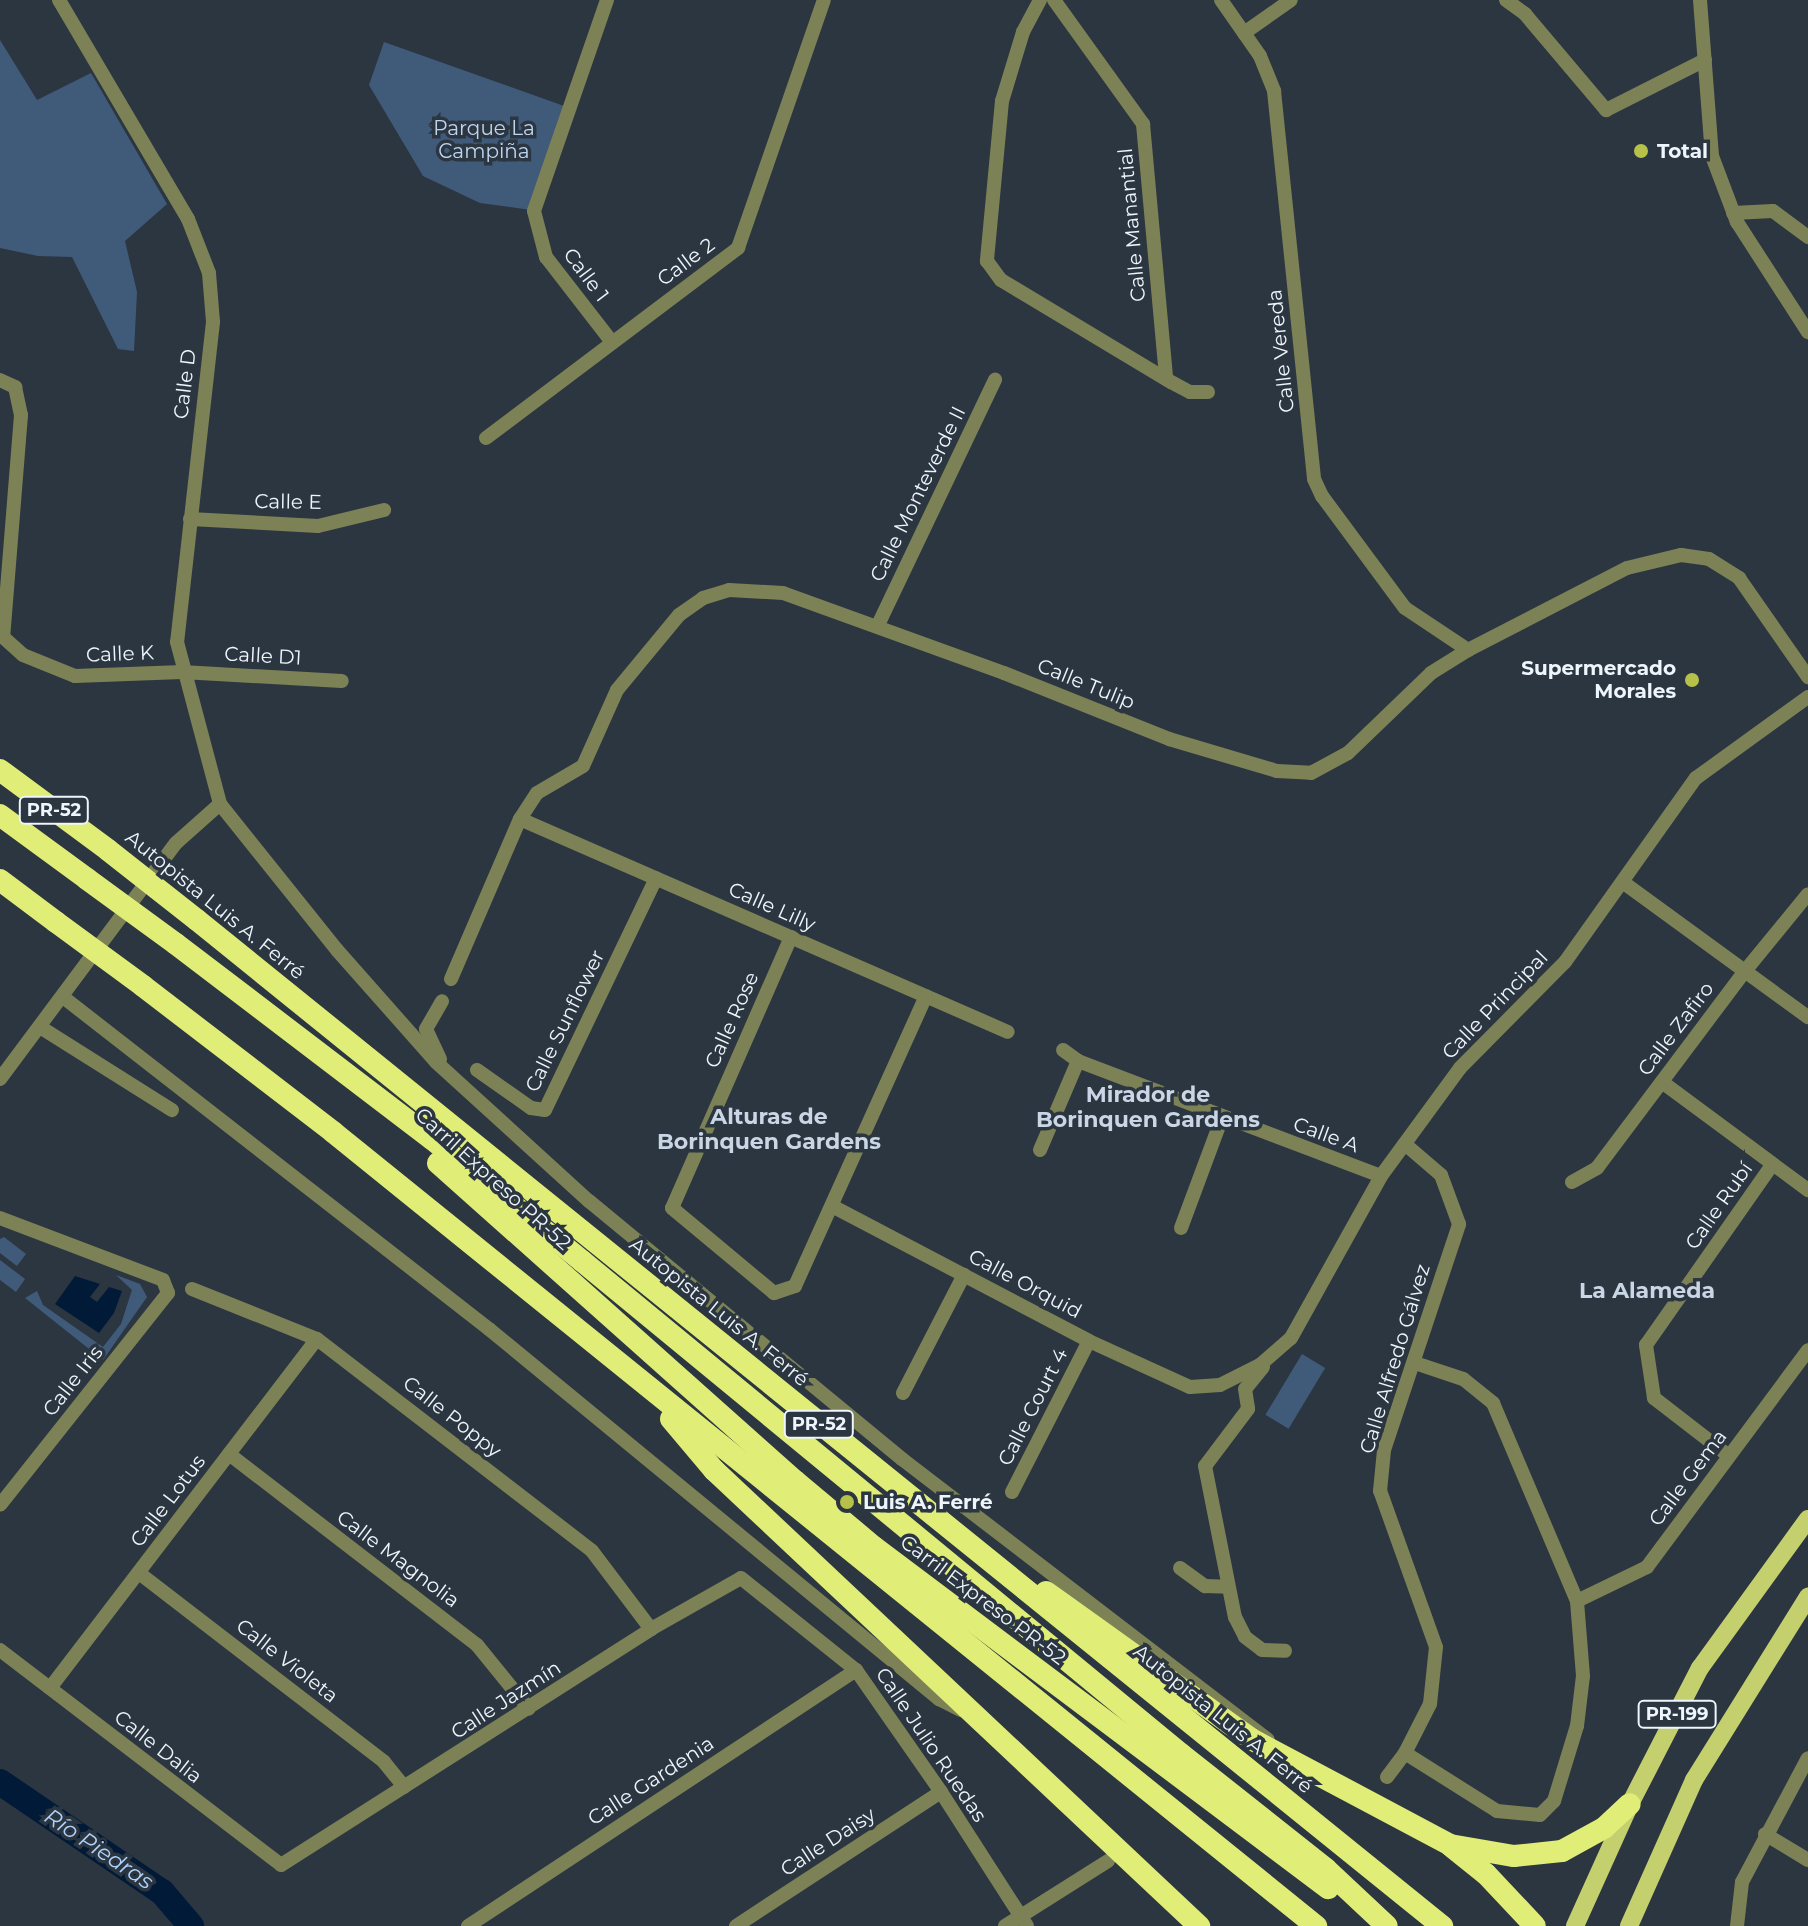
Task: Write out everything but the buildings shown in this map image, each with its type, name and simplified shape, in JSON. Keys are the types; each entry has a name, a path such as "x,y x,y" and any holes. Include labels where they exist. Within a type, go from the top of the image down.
{"highway":[{"name":"Autopista Luis A. Ferré","path":"0,770 197,920 1442,1926"},
{"name":"Carril Expreso PR-52","path":"0,815 176,944 582,1261 1181,1754 1326,1869 1386,1926"},
{"path":"0,880 333,1132 1316,1926"},
{"name":"Carril Expreso PR-52","path":"325,1059 760,1450 863,1537 1316,1880 1386,1926"},
{"path":"640,1382 714,1470 1199,1926"},
{"path":"964,1542 1078,1612 1251,1739 1450,1845 1486,1874 1535,1926"},
{"path":"1450,1845 1514,1856 1562,1851 1604,1828 1630,1804"}],"main road":[{"name":"PR-199","path":"1575,1926 1630,1804 1700,1668 1808,1519"},
{"name":"PR-199","path":"1629,1926 1694,1780 1808,1597"}],"street":[{"path":"62,4 79,0"},
{"name":"Calle 1","path":"607,0 534,211 546,257 612,342"},
{"name":"Calle 2","path":"486,438 738,248 824,0"},
{"path":"1040,0 1023,32 1002,101 987,261 1001,280 1166,379 1190,392 1208,392"},
{"name":"Calle Manantial","path":"1054,0 1143,124 1166,379"},
{"name":"Calle Vereda","path":"1221,0 1260,56 1274,91 1314,479 1322,496 1405,608 1468,650"},
{"path":"1244,33 1291,0"},
{"path":"1506,0 1525,14 1606,110 1705,60"},
{"path":"1700,0 1712,156 1733,213 1808,332"},
{"name":"Calle D","path":"62,4 188,219 209,273 213,322 177,642 182,672 220,804"},
{"path":"1733,213 1773,211 1808,237"},
{"name":"Calle K","path":"0,380 15,387 21,415 3,637 23,655 75,676 182,672"},
{"name":"Calle Monteverde II","path":"878,625 995,380"},
{"name":"Calle E","path":"190,519 318,526 384,510"},
{"name":"Calle Tulip","path":"451,979 520,819 537,793 583,766 617,690 679,615 703,598 729,590 783,593 878,625 1169,739 1277,771 1311,773 1348,753 1431,673 1468,650 1627,568 1681,555 1709,559 1739,578 1808,677"},
{"name":"Calle D1","path":"182,672 342,681"},
{"name":"Calle Principal","path":"1202,1386 1220,1385 1260,1365 1291,1338 1381,1176 1460,1068 1565,962 1696,778 1808,697"},
{"path":"0,1079 176,843 220,804 337,950 445,1071 589,1201 902,1459 1179,1669 1295,1763"},
{"name":"Calle Lilly","path":"520,819 1008,1032"},
{"name":"Calle Sunflower","path":"477,1070 531,1108 545,1110 656,878"},
{"path":"1624,883 1808,1017"},
{"name":"Calle Zafiro","path":"1572,1182 1597,1168 1745,971 1808,894"},
{"name":"Calle Rose","path":"791,937 672,1208 774,1293 795,1286 832,1206"},
{"path":"832,1206 926,996"},
{"path":"63,997 489,1329 893,1663 939,1699 972,1715"},
{"path":"442,1001 426,1029 445,1071"},
{"path":"40,1027 172,1110"},
{"name":"Calle A","path":"1063,1050 1078,1061 1381,1176"},
{"path":"1040,1150 1078,1061"},
{"path":"1662,1082 1808,1190"},
{"path":"1181,1228 1222,1118"},
{"name":"Calle Alfredo Gálvez","path":"1387,1777 1405,1753 1430,1704 1436,1647 1380,1491 1384,1450 1459,1224 1441,1175 1405,1144"},
{"name":"Calle Rubí","path":"1729,1456 1654,1398 1646,1345 1772,1165"},
{"name":"Calle Orquid","path":"832,1206 1089,1341 1190,1387 1202,1386"},
{"name":"Calle Iris","path":"0,1218 163,1280 168,1293 1,1503"},
{"path":"903,1393 964,1275"},
{"name":"Calle Poppy","path":"192,1289 317,1339 592,1551 651,1629"},
{"name":"Calle Lotus","path":"50,1688 317,1339"},
{"name":"Calle Court 4","path":"1012,1492 1089,1341"},
{"name":"Calle Gema","path":"1577,1601 1647,1567 1808,1350"},
{"path":"1273,1354 1245,1389 1248,1409 1205,1466 1235,1617 1245,1637 1262,1650 1285,1651"},
{"path":"1405,1753 1497,1811 1540,1815 1554,1801 1577,1726 1583,1676 1577,1601 1493,1403 1463,1379 1415,1363"},
{"name":"Calle Magnolia","path":"229,1454 477,1645 529,1709"},
{"path":"1180,1568 1205,1586 1228,1587"},
{"name":"Calle Violeta","path":"139,1573 384,1762 404,1787"},
{"name":"Calle Jazmín","path":"294,1858 651,1629 741,1578"},
{"name":"Calle Julio Ruedas","path":"741,1578 856,1670 941,1792 1024,1921"},
{"name":"Calle Dalia","path":"0,1650 281,1865 294,1858"},
{"name":"Calle Gardenia","path":"468,1926 856,1670"},
{"path":"1737,1926 1742,1882 1808,1758"},
{"name":"Calle Daisy","path":"736,1926 941,1792"},
{"path":"1765,1834 1808,1860"},
{"path":"1005,1926 1024,1921 1108,1861"}],"green space":[{"path":"0,40 37,100 91,73 167,204 125,241 137,292 134,351 118,349 72,257 38,256 0,248"},
{"name":"Parque La Campiña","path":"384,42 564,106 531,210 480,203 423,176 369,85"},
{"path":"4,1237 26,1254 17,1266 0,1253 0,1239"},
{"path":"0,1260 25,1279 16,1292 0,1280"},
{"path":"116,1275 140,1284 147,1297 103,1360 25,1298 37,1291 43,1305 103,1347 121,1324 132,1290"},
{"path":"1302,1354 1325,1368 1289,1429 1265,1415"}],"shaded area":[{"path":"75,1276 100,1284 90,1297 97,1302 109,1287 122,1291 114,1313 99,1333 55,1304"}],"waterway":[{"name":"Río Piedras","path":"0,1782 162,1892 191,1926"}],"place":[{"name":"Total","path":"1641,151"},
{"name":"Supermercado Morales","path":"1692,680"},
{"name":"Luis A. Ferré","path":"847,1502"}],"district":[{"name":"Mirador de Borinquen Gardens","path":"1148,1106"},
{"name":"Alturas de Borinquen Gardens","path":"769,1128"},
{"name":"La Alameda","path":"1647,1291"}]}
